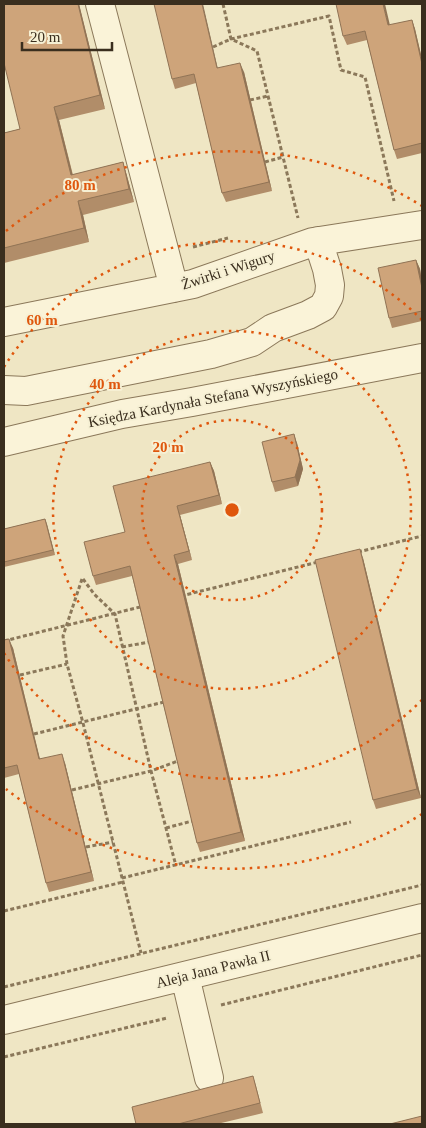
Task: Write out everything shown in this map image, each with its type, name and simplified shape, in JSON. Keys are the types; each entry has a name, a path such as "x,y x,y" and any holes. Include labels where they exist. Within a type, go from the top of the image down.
{"street":[{"path":"100,4 174,288"},
{"name":"Żwirki i Wigury","path":"4,322 193,284 318,241 422,225"},
{"path":"4,390 26,391 211,354 252,342 274,328 308,315 323,306 329,296 330,285 318,241"},
{"name":"Księdza Kardynała Stefana Wyszyńskiego","path":"4,442 122,414 422,358"},
{"name":"Aleja Jana Pawła II","path":"4,1020 422,918"},
{"path":"185,976 209,1078"}],"path":[{"path":"223,4 231,39"},
{"path":"213,47 231,39 329,16 341,70 365,77 394,204"},
{"path":"231,39 257,51 298,221 291,222"},
{"path":"250,100 268,96"},
{"path":"265,162 283,157"},
{"path":"165,254 233,237"},
{"path":"349,555 422,536"},
{"path":"180,596 321,562"},
{"path":"141,954 67,664 63,636 82,579 94,594 115,614 151,771 176,866"},
{"path":"4,642 152,604"},
{"path":"122,647 149,642"},
{"path":"20,675 67,664"},
{"path":"34,734 164,702"},
{"path":"72,790 151,771 178,761"},
{"path":"166,828 192,821"},
{"path":"4,911 351,822"},
{"path":"86,847 113,842"},
{"path":"4,987 422,885"}],"building":[{"path":"4,4 78,4 100,95 54,107 71,175 123,162 129,189 78,201 84,228 4,248 4,133 20,129 4,63"},
{"path":"154,4 202,4 217,68 240,63 269,182 222,193 194,74 172,79"},
{"path":"336,4 383,4 388,25 412,20 422,64 422,143 394,150 365,31 343,36"},
{"path":"416,260 422,288 422,311 389,318 378,268"},
{"path":"294,434 300,460 295,477 272,482 262,442"},
{"path":"210,462 219,495 177,506 189,551 174,555 241,832 197,843 130,566 93,576 84,542 125,532 113,486"},
{"path":"45,519 53,550 4,562 4,529"},
{"path":"360,549 417,789 373,800 315,560"},
{"path":"9,639 39,759 62,754 91,872 46,883 17,765 4,768 4,640"},
{"path":"253,1076 260,1103 178,1124 136,1124 132,1107"},
{"path":"422,1116 422,1124 390,1124"}]}
